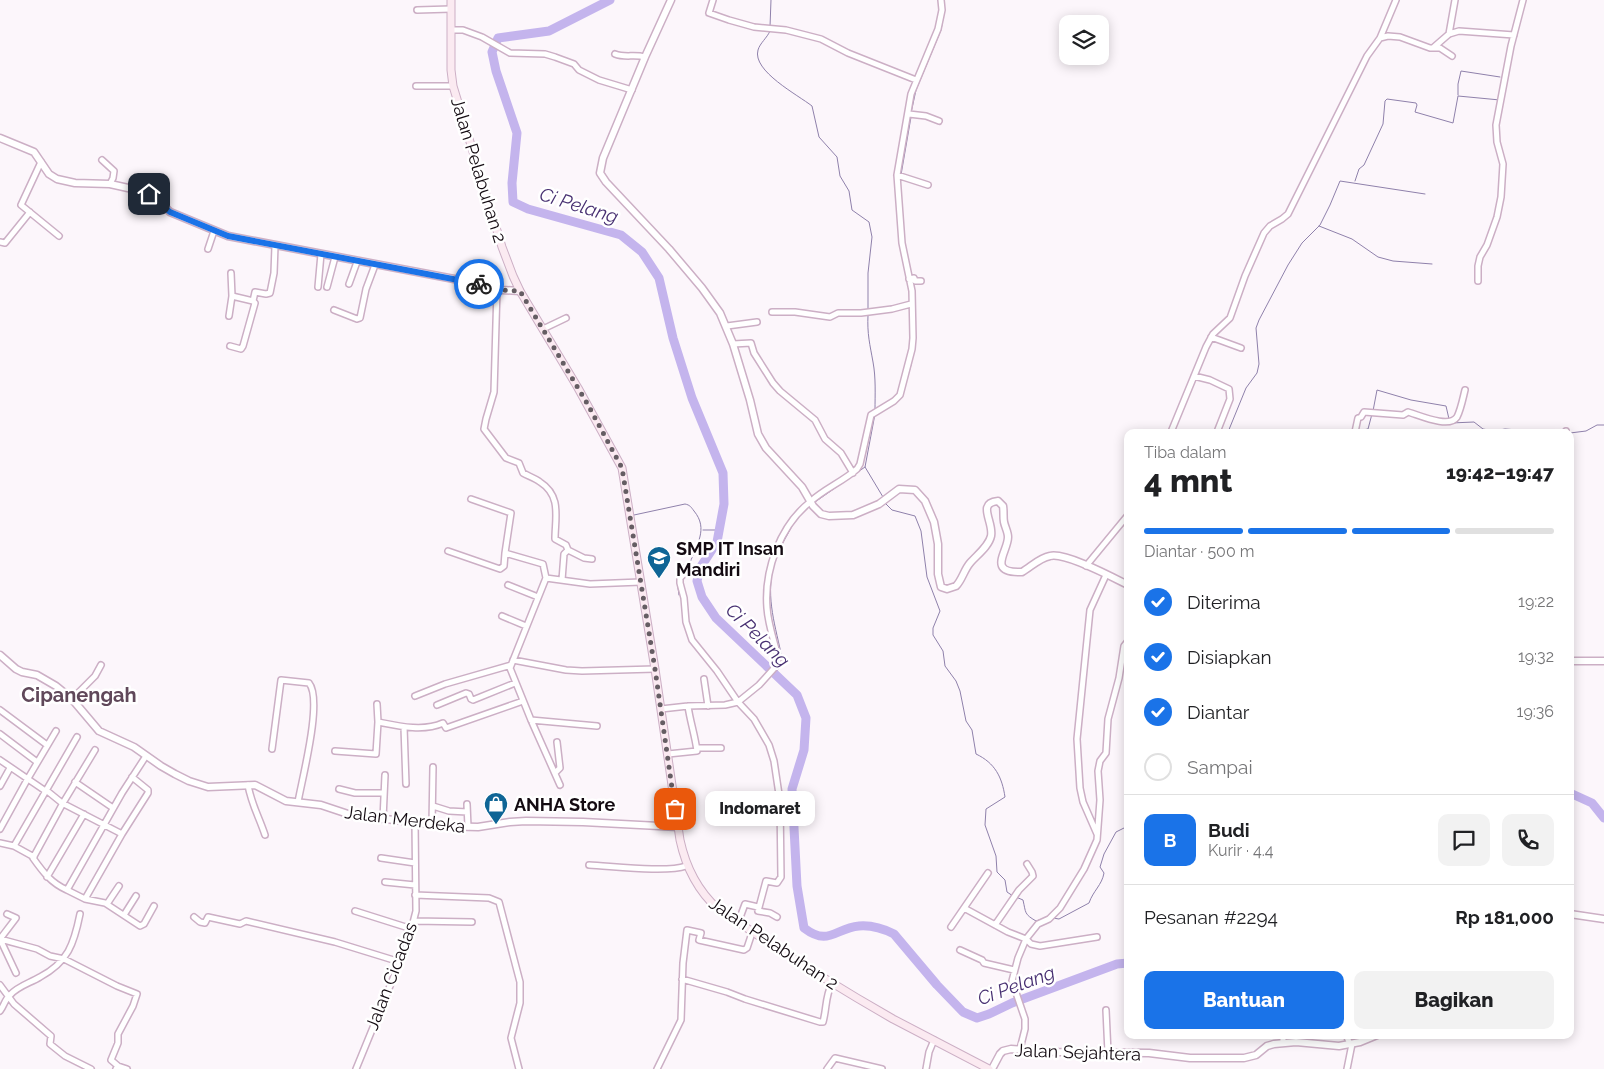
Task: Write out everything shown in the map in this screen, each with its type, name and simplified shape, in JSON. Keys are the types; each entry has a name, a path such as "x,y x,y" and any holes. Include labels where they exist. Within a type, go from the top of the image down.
{"main road":[{"name":"Jalan Pelabuhan 2","path":"451,0 451,70 453,86 502,247 520,291 622,468 642,582 678,827 686,866 692,878 707,899 752,933 893,1019 991,1069"}],"street":[{"path":"671,0 644,56 632,90 603,158 600,175 647,224 714,304 727,326 750,400 758,434 766,448 802,487 811,503 825,515 847,516 859,513 879,504 899,490 911,489 918,492 925,501 934,522 938,544 938,580 944,589 956,586 965,570 990,540 992,529 987,511 988,505 998,501 1003,506 1003,520 1008,537 1001,560 1002,565 1007,570 1022,572 1051,555 1063,556 1124,582"},
{"path":"713,0 709,13 754,27 786,30 821,39 916,80"},
{"path":"661,709 725,705 738,702 758,686 777,665 778,656 767,609 775,550 794,517 852,473 860,464 872,415 890,406 900,395 912,360 915,341 915,318 911,304 914,291 905,246 898,175 916,80 924,70 939,33 941,17 940,0"},
{"path":"1172,429 1211,337 1230,318 1245,276 1264,233 1270,226 1288,214 1362,65 1380,38 1396,0"},
{"path":"1449,34 1455,0"},
{"path":"1478,281 1480,257 1487,245 1497,217 1504,164 1497,142 1496,125 1523,0"},
{"path":"417,10 451,9"},
{"path":"451,30 463,30 482,37 512,53 540,54 555,57 574,64 580,70 599,80 632,90"},
{"path":"1434,47 1449,34 1459,31 1514,35"},
{"path":"1380,38 1388,36 1400,38 1430,48 1440,48 1452,56"},
{"path":"615,54 623,57 633,54 644,56"},
{"path":"416,86 453,86"},
{"path":"910,114 939,121"},
{"path":"0,138 34,152 49,174 57,179 75,183 110,184 146,192 156,198 170,212 237,239 497,289 520,291"},
{"path":"102,160 114,171 110,184"},
{"path":"41,162 21,204 59,236"},
{"path":"898,175 928,185"},
{"path":"0,242 5,243 30,212"},
{"path":"208,249 214,231"},
{"path":"230,346 242,348 250,326 256,291 266,294 270,293 274,274 275,246"},
{"path":"318,288 321,254"},
{"path":"327,287 335,257"},
{"path":"349,284 357,262"},
{"path":"334,310 357,319 360,318 366,290 375,265"},
{"path":"229,316 232,296 231,273"},
{"path":"911,279 914,278 915,281 922,281"},
{"path":"497,289 494,392 484,429 506,458 519,462 523,473 540,481 552,493 557,509 555,540 564,544 568,550 584,558 592,559"},
{"path":"232,296 253,301"},
{"path":"772,312 795,312 830,317 838,313 892,310 911,304"},
{"path":"543,329 566,318"},
{"path":"727,326 757,322"},
{"path":"1211,337 1241,348"},
{"path":"733,344 751,343 754,353 773,383 815,420 825,439 841,453 852,473"},
{"path":"1194,376 1210,380 1229,389 1230,399 1218,429"},
{"path":"1356,429 1358,418 1364,412 1403,416 1408,412 1443,422 1454,420 1458,416 1465,390"},
{"path":"448,551 500,569 504,566 512,513 471,499"},
{"path":"1086,566 1124,520"},
{"path":"562,580 564,558 568,550"},
{"path":"505,553 543,564 546,578 512,662 511,670 560,785"},
{"path":"684,574 680,578 680,583 684,598 686,622 692,640 717,671 738,702 754,719 769,745 778,778 781,877 777,883 766,881 758,907 758,911 777,916"},
{"path":"1098,834 1083,802 1080,788 1077,739 1090,610 1106,575"},
{"path":"546,578 590,584 642,582"},
{"path":"508,585 538,597"},
{"path":"502,616 526,626"},
{"path":"1020,1049 1025,1029 1023,1011 1012,981 1014,970 1026,940 1038,924 1049,919 1060,908 1084,869 1098,834 1100,800 1098,771 1100,761 1106,753 1108,719 1119,678 1124,646"},
{"name":"Jalan Merdeka","path":"0,655 16,669 45,678 72,699 99,731 121,740 188,781 208,787 248,785 261,787 280,799 321,806 354,816 442,826 468,827 526,821 678,827"},
{"path":"1574,661 1604,661"},
{"path":"415,696 444,684 512,662 582,672 655,669"},
{"path":"72,699 95,676 101,665"},
{"path":"704,679 708,706"},
{"path":"272,749 281,680 309,683 312,687 312,732 298,802"},
{"path":"437,704 466,693 473,700 515,683"},
{"path":"378,722 404,726 435,727 443,724 446,728 523,700"},
{"path":"335,752 375,755 378,722 377,704"},
{"path":"668,754 696,752 697,748 688,706"},
{"path":"1,712 47,745"},
{"path":"531,720 597,726"},
{"path":"404,726 406,784"},
{"path":"0,829 56,731"},
{"path":"0,734 37,762"},
{"path":"14,846 77,737"},
{"path":"555,773 560,768 557,742"},
{"path":"697,748 722,748"},
{"path":"34,857 75,782 96,750"},
{"path":"67,890 113,808 146,756"},
{"path":"0,760 63,803 122,834"},
{"path":"432,824 433,767"},
{"path":"0,786 10,768"},
{"path":"383,818 385,775"},
{"path":"85,899 148,792 148,790 132,778"},
{"path":"75,782 113,808"},
{"path":"248,785 252,806 261,822 265,835"},
{"path":"339,789 355,793 384,793"},
{"path":"467,804 468,827"},
{"path":"433,806 449,811 468,812"},
{"path":"47,877 84,814"},
{"name":"Jalan Cicadas","path":"356,1069 400,962 414,921 416,822"},
{"path":"0,843 14,846 34,857 47,877 59,886 85,899 107,904 141,926 154,906"},
{"path":"381,858 415,863"},
{"path":"995,925 1019,890 1033,876 1027,864"},
{"path":"589,865 652,868 679,868 686,866"},
{"path":"951,927 988,873"},
{"path":"385,882 415,885"},
{"path":"107,904 119,886"},
{"path":"416,895 489,898 499,902 520,982 520,1004 511,1038 519,1069"},
{"path":"124,915 136,896"},
{"path":"738,923 745,904 758,907"},
{"path":"964,908 1031,944 1040,946 1097,937"},
{"path":"355,910 412,929"},
{"path":"0,939 16,918 7,914"},
{"path":"0,1011 9,995 19,987 42,976 64,959 71,948 80,914"},
{"path":"1574,915 1604,919"},
{"path":"194,917 203,923 205,923 208,917 239,924 246,921 334,942 400,962"},
{"path":"414,921 472,922"},
{"path":"657,1069 680,1025 683,962 687,930 701,933 699,940 744,950 747,948 752,933"},
{"path":"0,939 64,959 137,994 133,1006 118,1034 118,1043 111,1056 111,1060 117,1067 127,1069"},
{"path":"0,939 16,973"},
{"path":"960,950 984,962 1014,970"},
{"path":"682,979 820,1022 823,1022 826,1010 826,994 832,983"},
{"path":"0,985 14,1004 51,1036 50,1044 84,1068 91,1069"},
{"path":"1106,1010 1108,1053"},
{"name":"Jalan Sejahtera","path":"991,1069 1003,1051 1020,1049 1057,1052 1149,1054 1190,1058 1244,1058 1256,1055 1267,1046 1283,1039 1339,1046 1365,1039"},
{"path":"1347,1069 1351,1044 1348,1039"},
{"path":"926,1069 929,1052 934,1040"},
{"path":"827,1069 836,1058 882,1069"}],"waterway":[{"name":"Ci Pelang","path":"610,0 549,31 498,38 492,52 496,71 517,133 512,183 513,202 528,209 621,235 642,252 659,278 673,338 692,398 723,473 724,504 717,542 700,568 697,581 702,597 716,618 797,695 806,718 804,750 792,789 797,886 804,928 820,936 832,935 851,927 859,926 877,928 894,934 937,985 963,1012 977,1018 1012,1003 1117,964 1124,963"},
{"path":"770,27 771,0"},
{"path":"911,113 916,90 941,30 944,13"},
{"path":"770,31 758,50 758,58 762,66 778,82 812,106 819,137 837,157 840,176 849,191 852,210 869,222 872,237 868,273 868,311"},
{"path":"1458,95 1461,71 1500,77"},
{"path":"1355,181 1359,169 1364,165 1383,124 1385,101 1387,99 1416,103 1415,112 1453,123 1458,96 1500,100"},
{"path":"901,175 911,117"},
{"path":"1229,429 1246,388 1257,373 1259,364 1256,328 1259,320 1302,243 1320,225 1340,181 1425,194"},
{"path":"1319,226 1352,239 1378,257 1393,261 1432,264"},
{"path":"868,315 868,334 875,374 875,410"},
{"path":"902,396 911,365"},
{"path":"1373,411 1377,390 1411,400 1446,406 1449,419"},
{"path":"875,414 865,467 883,497"},
{"path":"1368,429 1372,414"},
{"path":"1451,423 1474,422 1483,429"},
{"path":"1574,432 1586,431 1597,425 1604,425"},
{"path":"815,502 865,467"},
{"path":"885,503 892,510 915,516 921,531 927,577 940,611 933,628 933,635 943,651 945,666 956,681 960,691 966,721 972,730 976,754 993,766 1000,777 1004,790 1005,797 986,809 985,825 996,856 997,872 1005,880 1007,892 1013,896"},
{"path":"634,515 685,504 691,507 698,518 701,524 698,543 690,563 683,565 676,573 679,595"},
{"path":"774,673 781,667 784,658 781,653 772,607 772,572 781,546 793,524"},
{"path":"703,530 719,530"},
{"name":"Ci Pelang","path":"1574,795 1592,803 1604,818"},
{"path":"1053,918 1059,919 1089,903 1103,877 1104,873 1100,867 1104,854 1116,832 1124,828"},
{"path":"1016,897 1023,900 1029,917 1036,921 1049,917"}],"way so far":[{"path":"479,284 502,290 520,291 587,403 622,468 628,495 675,809"}],"place":[{"name":"SMP IT Insan Mandiri","path":"659,579"},
{"name":"Indomaret","path":"675,809"},
{"name":"ANHA Store","path":"496,825"}],"district":[{"name":"Cipanengah","path":"79,695"}],"route":[{"path":"149,194 177,216 237,239 479,284"}]}
